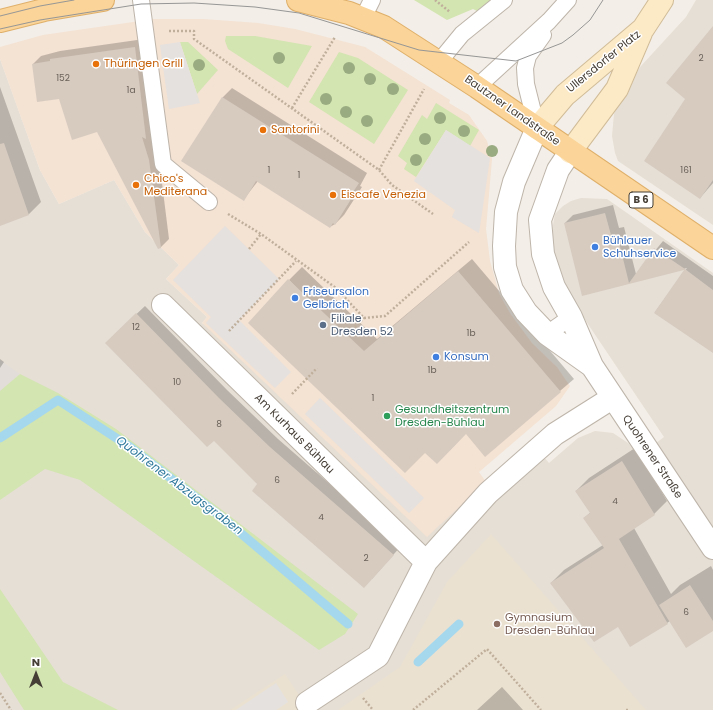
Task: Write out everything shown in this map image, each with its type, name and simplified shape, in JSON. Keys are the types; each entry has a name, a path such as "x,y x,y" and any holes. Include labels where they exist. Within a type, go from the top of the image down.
{"main road":[{"path":"0,21 44,10 103,0"},
{"path":"643,28 662,0"},
{"name":"Bautzner Landstraße","path":"311,1 361,10 384,27 477,87 570,152 713,248"},
{"name":"Ullersdorfer Platz","path":"537,128 565,94 643,28"},
{"name":"Ullersdorfer Platz","path":"570,152 617,89 643,28"}],"street":[{"name":"Quohrener Straße","path":"537,128 514,182 506,212 504,246 505,267 512,290 526,312 547,334 592,366"},
{"name":"Quohrener Straße","path":"570,152 558,170 540,220 544,254 554,287 571,317 592,366 713,548"},
{"name":"Am Kurhaus Bühlau","path":"163,305 209,352 273,412 426,562"},
{"path":"308,703 378,656 426,562 488,493 555,434 612,398"}],"lane":[{"path":"140,0 163,164 209,202"},
{"path":"439,62 462,34 504,0"},
{"path":"477,87 549,21 568,0"},
{"path":"537,128 526,84 525,68 528,56 542,36 549,21"},
{"path":"547,334 571,317"}],"path":[{"path":"292,108 361,10"},
{"path":"194,31 194,39 379,170 392,185 433,214"},
{"path":"379,170 424,89"},
{"path":"209,202 261,234 296,261 336,288 364,318"},
{"path":"249,249 261,234"},
{"path":"346,335 364,318 386,316 469,242"},
{"path":"209,352 296,261"},
{"path":"273,412 317,368"},
{"path":"413,710 487,648 541,710"},
{"path":"0,693 10,710"}],"shaded area":[{"path":"696,0 713,0 713,225 618,161 612,136 614,114 620,95 641,66 686,17"},
{"path":"154,19 203,19 258,23 295,29 365,47 450,100 449,103 469,115 487,141 492,159 486,229 490,261 499,293 510,313 532,343 557,367 570,386 556,406 479,472 486,482 427,537 202,323 207,317 166,279 179,265 145,232 114,180 59,204 40,170 0,59 0,47 43,35"},
{"path":"180,42 200,103 169,109 160,45"},
{"path":"0,59 40,170 59,204 114,180 145,232 179,265 166,279 207,317 202,323 486,482 532,443 549,463 578,438 595,431 613,433 628,443 639,456 664,437 567,293 555,265 552,239 555,214 563,206 571,201 581,198 607,199 713,273 713,710 0,710"},
{"path":"446,130 490,158 479,233 452,217 455,210 414,181"},
{"path":"225,226 279,279 239,320 291,372 275,388 206,323 211,317 173,280"},
{"path":"0,360 20,374 0,391"},
{"path":"320,398 424,498 409,513 305,414"},
{"name":"Gymnasium Dresden-Bühlau","path":"491,534 646,710 338,710 400,667 447,582"},
{"path":"285,674 309,710 230,710"},
{"path":"276,683 288,702 276,710 236,710"}],"green space":[{"path":"414,0 493,0 477,11 473,9 447,20"},
{"path":"226,36 255,36 312,46 288,88 228,49 225,41"},
{"path":"180,42 188,42 218,70 197,94"},
{"path":"339,52 358,58 408,90 374,144 309,102"},
{"path":"436,103 479,130 470,146 446,130 416,177 404,169 407,163 398,156 422,115 427,119"},
{"path":"20,374 58,393 116,429 358,614 345,634 319,650 80,480 45,469 0,500 0,391"},
{"path":"0,589 63,682 118,710 24,710 0,672"}],"building":[{"path":"713,26 713,180 700,199 644,161 685,99 666,83"},
{"path":"135,47 146,139 142,137 149,160 161,248 158,249 97,132 72,140 59,99 37,102 32,64 50,61 50,59"},
{"path":"222,97 359,183 351,195 353,196 335,225 333,223 330,228 256,181 244,201 181,161"},
{"path":"4,143 29,215 0,226 0,144"},
{"path":"605,213 611,235 617,234 629,283 654,248 713,290 713,353 654,313 684,270 582,296 564,223"},
{"path":"458,271 561,392 485,457 466,434 437,464 425,453 405,473 248,323 288,279 364,351"},
{"path":"136,313 219,398 270,447 394,555 364,588 252,491 257,484 214,441 207,447 105,343"},
{"path":"622,461 655,515 619,539 668,624 630,647 618,627 594,642 550,583 604,548 583,518 590,513 575,491"},
{"path":"690,585 713,621 713,631 686,648 659,605"}],"waterway":[{"name":"Quohrener Abzugsgraben","path":"0,438 58,400 130,447 224,519 348,624"},
{"path":"418,662 459,624"}],"tram line":[{"path":"0,16 40,6 74,0"},
{"path":"0,29 40,20 141,4 194,3 255,7 299,13 419,50 516,61 562,43 590,20 603,0"}],"place":[{"name":"Thüringen Grill","path":"96,64"},
{"name":"Santorini","path":"263,130"},
{"name":"Chico's Mediterana","path":"136,185"},
{"name":"Eiscafe Venezia","path":"333,195"},
{"name":"Bühlauer Schuhservice","path":"595,247"},
{"name":"Friseursalon Gelbrich","path":"295,298"},
{"name":"Filiale Dresden 52","path":"323,325"},
{"name":"Konsum","path":"436,357"},
{"name":"Gesundheitszentrum Dresden-Bühlau","path":"387,416"},
{"name":"Gymnasium Dresden-Bühlau","path":"497,624"}]}
